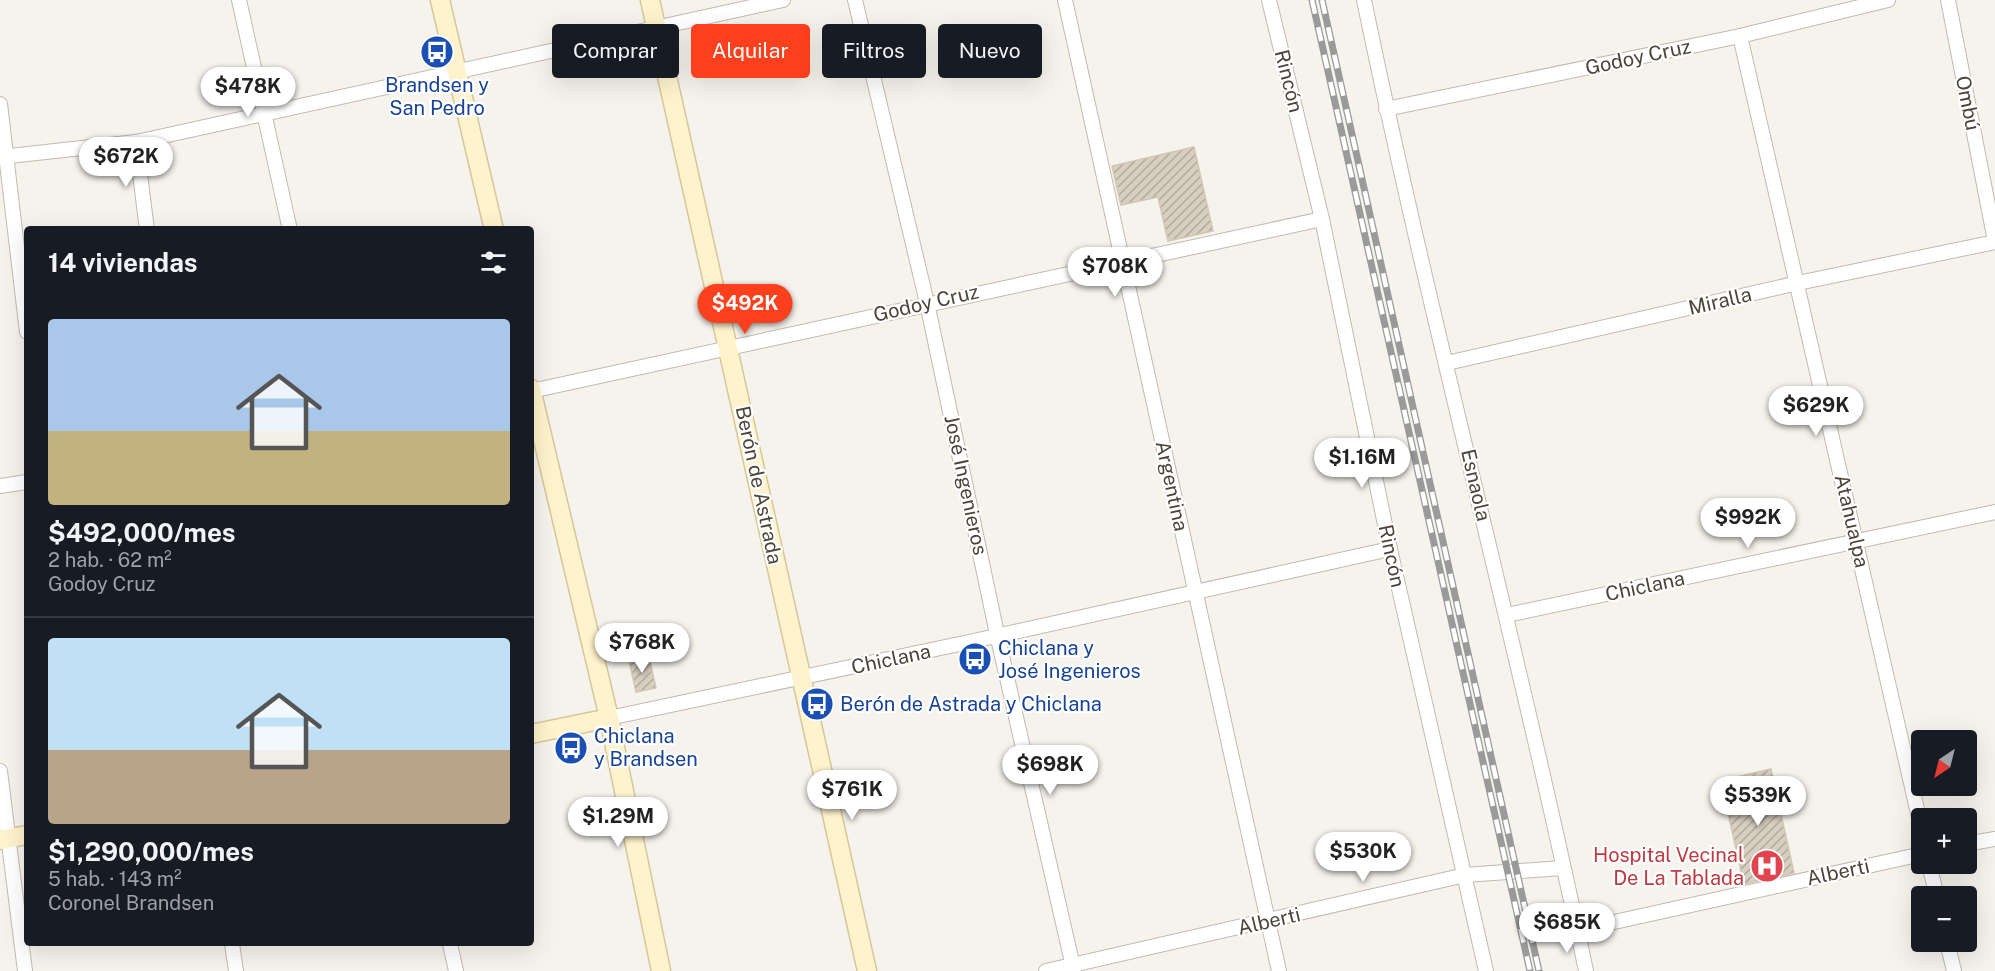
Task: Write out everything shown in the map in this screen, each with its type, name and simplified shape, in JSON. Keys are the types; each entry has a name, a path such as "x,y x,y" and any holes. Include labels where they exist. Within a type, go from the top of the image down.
{"street":[{"path":"239,0 289,226"},
{"path":"441,0 493,226"},
{"name":"Berón de Astrada","path":"651,0 656,24"},
{"path":"675,24 783,0"},
{"name":"José Ingenieros","path":"855,0 927,303 997,634 1074,968"},
{"name":"Argentina","path":"1065,0 1280,971"},
{"name":"Rincón","path":"1269,0 1322,219 1390,549 1486,971"},
{"name":"Esnaola","path":"1364,0 1386,109 1507,615 1586,971"},
{"name":"Godoy Cruz","path":"1386,109 1740,36 1888,0"},
{"name":"Ombú","path":"1948,0 1995,242"},
{"name":"Atahualpa","path":"1740,36 1917,808"},
{"path":"4,156 136,142 552,52"},
{"name":"Berón de Astrada","path":"668,78 867,971"},
{"path":"0,104 4,156 24,309"},
{"path":"136,142 146,226"},
{"name":"Godoy Cruz","path":"534,390 1123,260 1322,219"},
{"name":"Miralla","path":"1447,363 1798,283 1995,242"},
{"path":"534,404 609,718 662,971"},
{"path":"0,486 24,482"},
{"name":"Chiclana","path":"1507,615 1857,543 1995,512"},
{"name":"Chiclana","path":"534,733 1390,549"},
{"path":"0,771 4,839 25,971"},
{"path":"4,839 24,836"},
{"path":"1977,842 1995,838"},
{"name":"Alberti","path":"1578,930 1911,856"},
{"name":"Alberti","path":"1047,971 1074,968 1465,875 1563,868"},
{"path":"232,946 236,971"},
{"path":"450,946 456,971"},
{"path":"1949,952 1954,971"}],"building":[{"path":"1194,147 1213,231 1168,241 1158,197 1121,205 1112,166"},
{"path":"649,657 656,688 636,692 629,661"},
{"path":"1771,769 1794,873 1744,884 1723,791 1731,789 1728,779"}],"railway":[{"path":"1312,0 1530,971"},
{"path":"1322,0 1539,971"}],"place":[{"name":"Brandsen y San Pedro","path":"437,52"},
{"name":"Chiclana y José Ingenieros","path":"975,659"},
{"name":"Berón de Astrada y Chiclana","path":"817,704"},
{"name":"Chiclana y Brandsen","path":"571,748"},
{"name":"Hospital Vecinal De La Tablada","path":"1767,866"}]}
